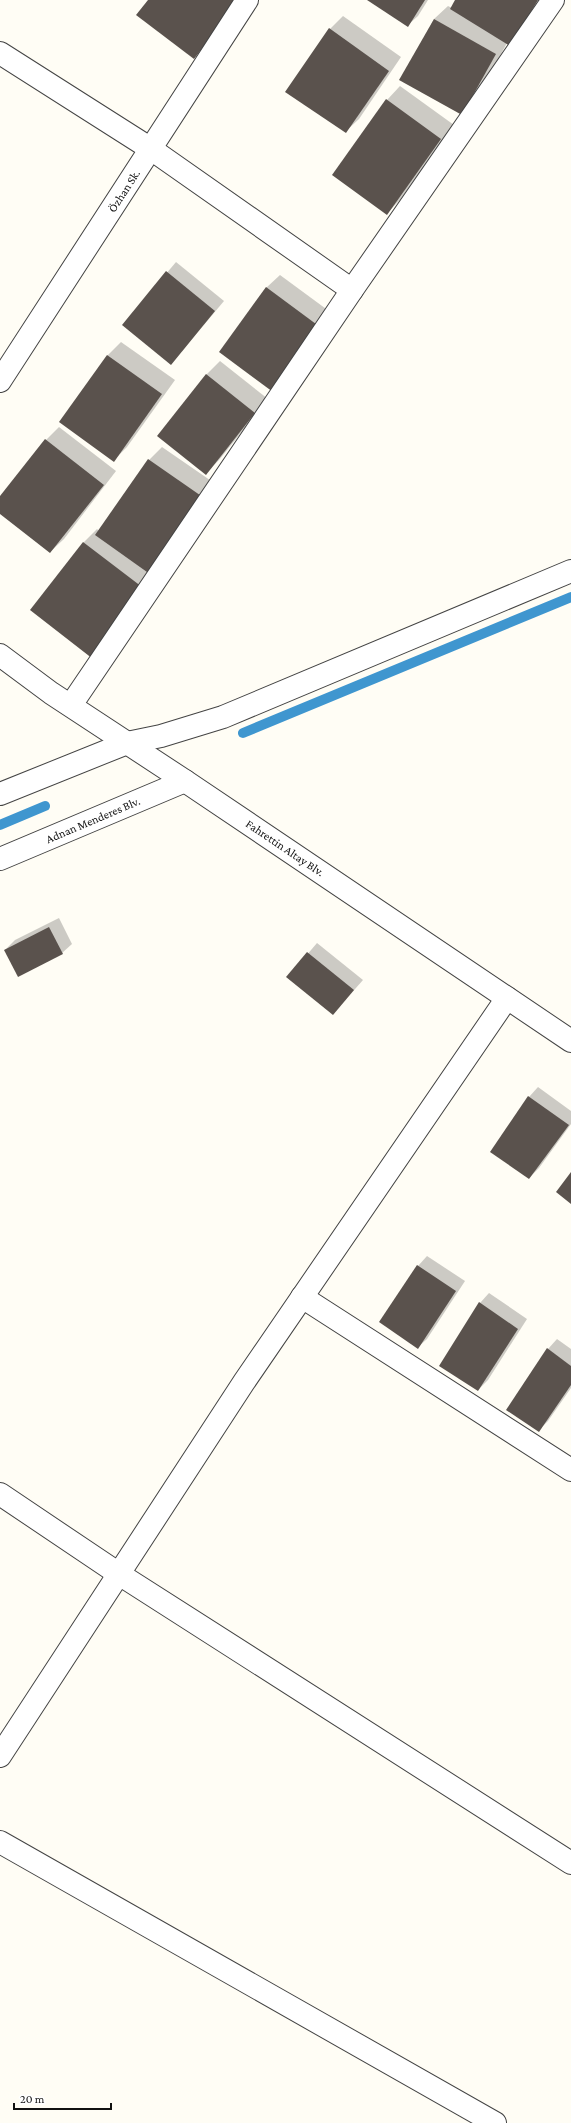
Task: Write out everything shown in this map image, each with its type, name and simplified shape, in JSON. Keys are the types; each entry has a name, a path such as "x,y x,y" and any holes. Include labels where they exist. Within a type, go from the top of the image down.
{"street":[{"name":"Özhan Sk.","path":"0,381 247,0"},
{"path":"71,705 352,290 553,0"},
{"path":"0,53 151,149 352,290"},
{"path":"0,794 127,743 161,736 223,717 571,571"},
{"name":"Fahrettin Altay Blv.","path":"0,655 51,693 571,1040"},
{"name":"Adnan Menderes Blv.","path":"0,859 185,781"},
{"path":"0,1756 244,1382 507,998"},
{"path":"302,1297 571,1470"},
{"path":"0,1494 119,1574 571,1863"},
{"path":"0,1842 494,2123"}],"building":[{"path":"148,0 239,0 194,59 136,15"},
{"path":"367,0 425,0 408,27"},
{"path":"455,0 538,0 510,46 450,9"},
{"path":"434,19 496,54 462,115 399,80"},
{"path":"329,28 389,71 346,133 285,92"},
{"path":"386,99 441,139 387,215 332,175"},
{"path":"166,271 215,311 171,365 122,325"},
{"path":"266,287 320,327 273,392 219,352"},
{"path":"107,355 162,394 114,462 59,422"},
{"path":"206,374 255,413 206,475 157,436"},
{"path":"45,439 104,485 50,553 0,514 0,496"},
{"path":"148,459 207,500 154,577 95,535"},
{"path":"83,542 146,590 93,659 30,610"},
{"path":"49,927 63,954 18,977 4,950"},
{"path":"307,952 354,990 333,1015 286,977"},
{"path":"528,1096 569,1125 529,1179 490,1152"},
{"path":"571,1172 571,1204 556,1192"},
{"path":"417,1265 456,1291 418,1349 379,1322"},
{"path":"479,1302 518,1329 478,1391 439,1366"},
{"path":"547,1348 571,1366 571,1385 539,1432 506,1410"}],"waterway":[{"path":"243,733 571,597"},
{"path":"0,825 45,806"}]}
